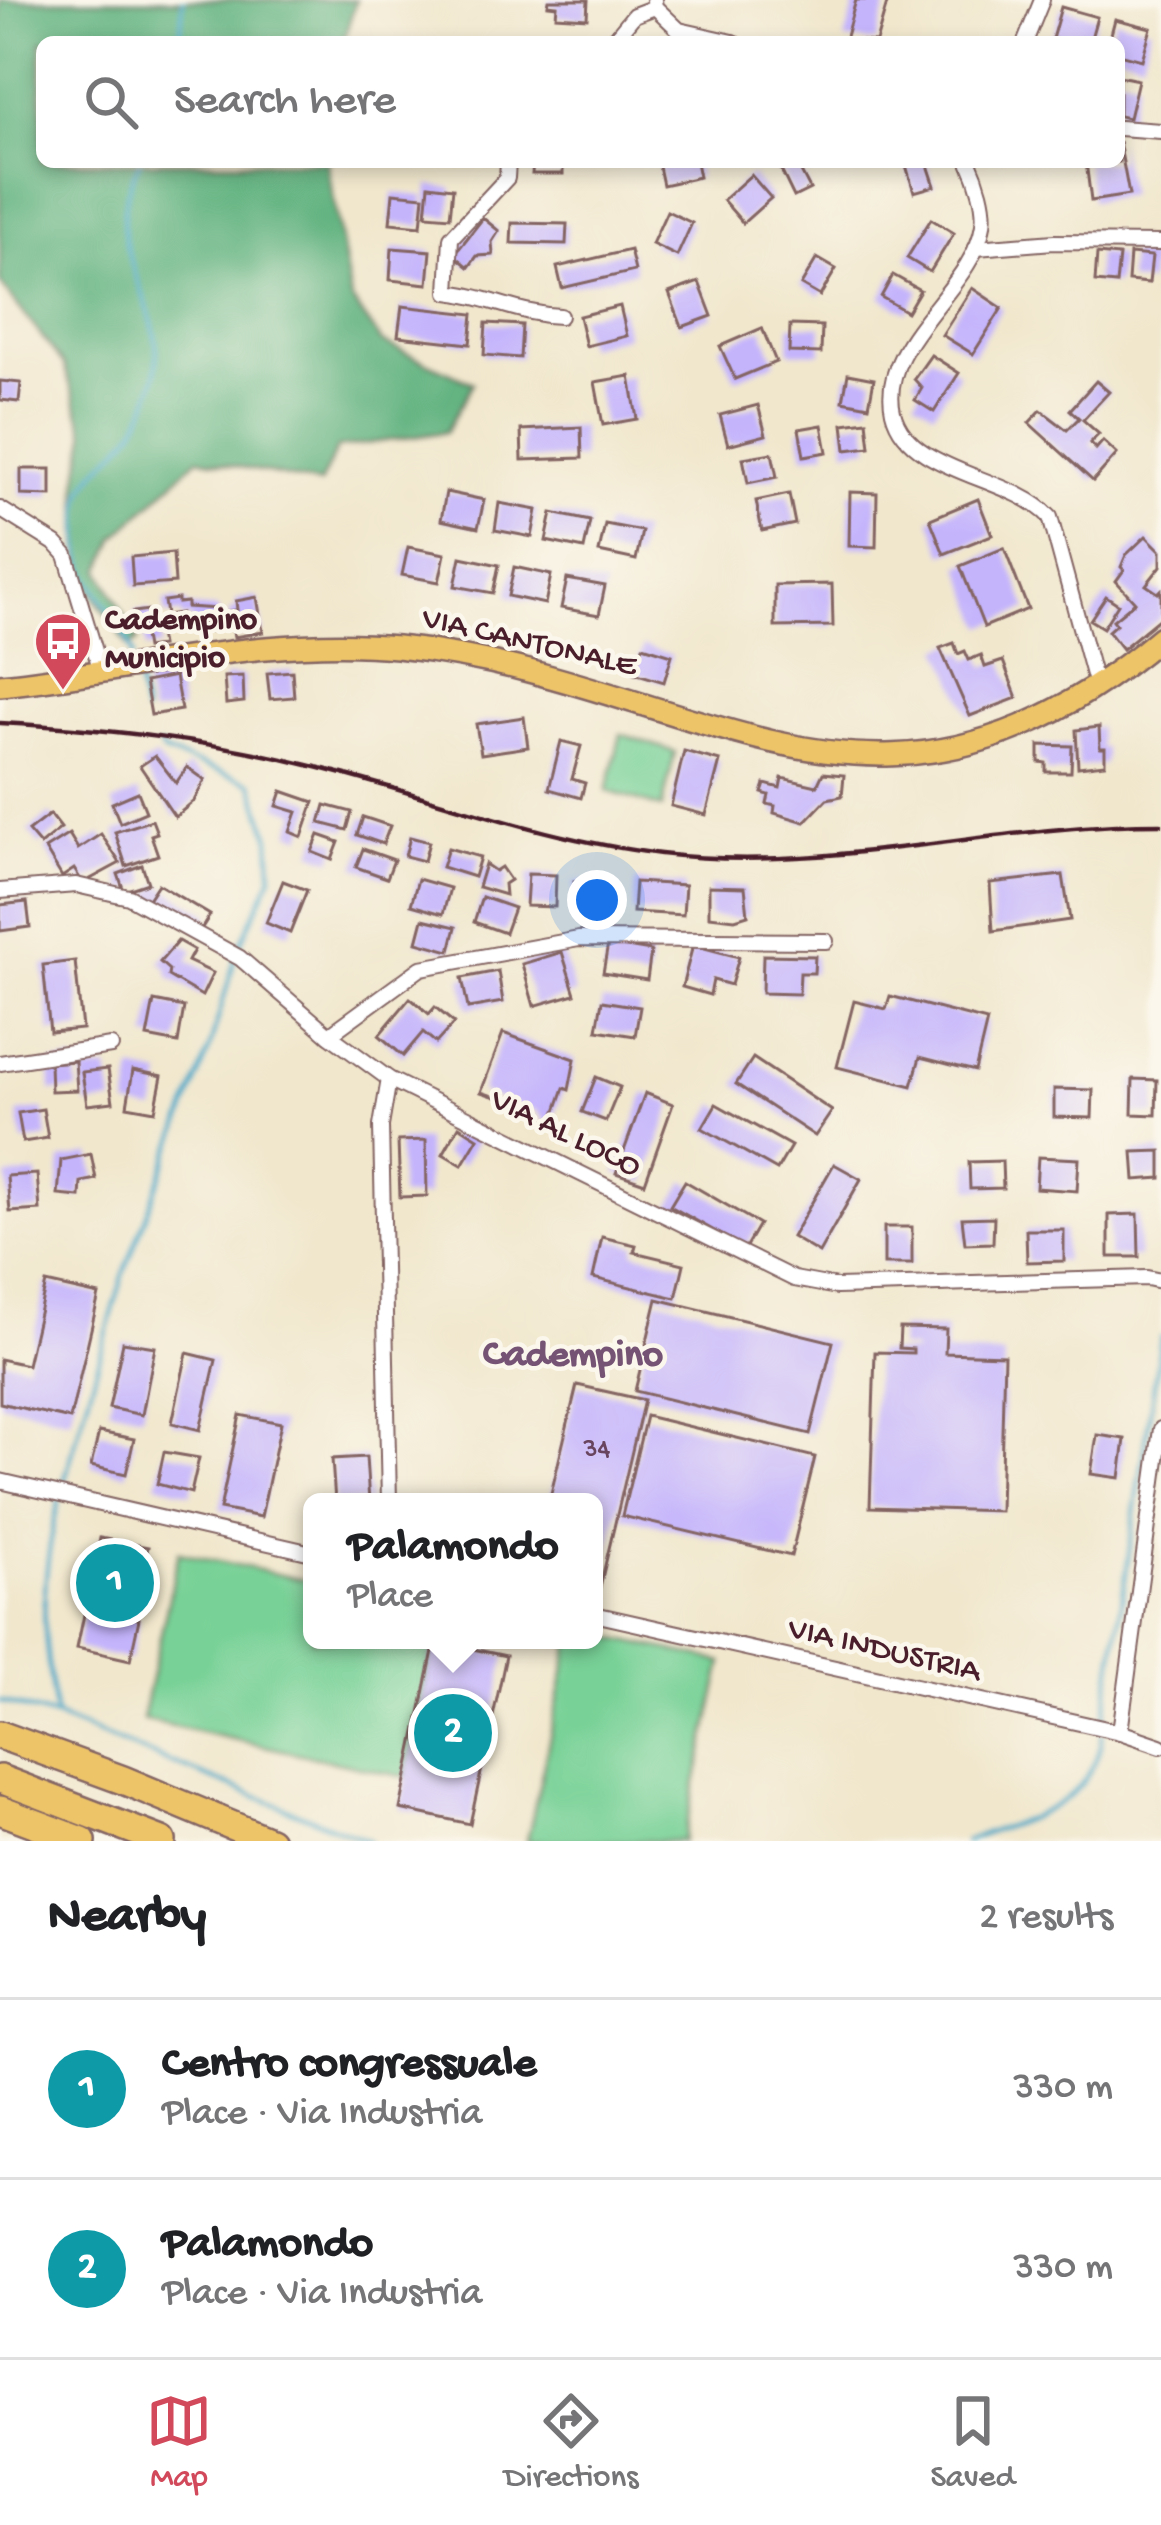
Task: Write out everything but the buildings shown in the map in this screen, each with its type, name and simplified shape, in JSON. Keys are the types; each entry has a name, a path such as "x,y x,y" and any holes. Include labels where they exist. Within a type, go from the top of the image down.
{"highway":[{"path":"0,1736 123,1780 268,1841"},
{"path":"0,1779 162,1841"},
{"path":"0,1810 82,1841"}],"main road":[{"name":"VIA CANTONALE","path":"0,685 319,643 416,650 577,682 760,742 820,753 884,757 944,750 998,736 1096,686 1161,637"}],"street":[{"path":"1027,36 1042,0"},
{"path":"617,36 634,15 654,3 680,30 706,36"},
{"path":"1125,128 1161,131"},
{"path":"508,168 507,178 451,238 448,292 486,296 526,315 560,316"},
{"path":"971,168 984,221 976,248 900,361 891,386 894,416 921,451 1034,503 1050,517 1096,686"},
{"path":"976,248 1054,242 1161,243"},
{"path":"0,509 67,555 110,670"},
{"name":"VIA AL LOCO","path":"0,891 76,885 119,893 235,955 388,1079 794,1279 837,1287 1159,1280"},
{"path":"329,1035 422,968 579,939 826,941"},
{"path":"0,1063 110,1046"},
{"path":"388,1079 381,1126 389,1493"},
{"path":"1110,1730 1161,1430"},
{"path":"0,1481 303,1551"},
{"name":"VIA INDUSTRIA","path":"603,1616 1110,1730 1161,1746"}],"green space":[{"path":"0,0 356,0 345,36 36,36 36,168 328,168 351,299 382,342 473,383 446,432 337,448 320,484 198,458 116,537 101,571 138,641 128,646 80,576 78,483 86,434 64,365 0,283"},
{"path":"621,734 675,752 662,808 607,791"},
{"path":"179,1552 303,1580 303,1649 433,1649 405,1777 142,1719"},
{"path":"603,1636 723,1662 683,1841 527,1841 569,1649 603,1649"}],"waterway":[{"path":"180,36 183,0"},
{"path":"133,657 84,565 80,516 82,496 91,478 137,426 156,371 155,336 126,242 128,192 138,168"},
{"path":"136,674 144,713"},
{"path":"62,1489 123,1276 209,1050 237,952 272,876 270,838 252,783 163,752 160,746"},
{"path":"1104,1723 1161,1337"},
{"path":"56,1717 44,1609 59,1500"},
{"path":"0,1701 56,1717 369,1841"},
{"path":"965,1841 1033,1817 1070,1795 1085,1780 1102,1735"}],"railway":[{"path":"0,723 120,732 238,750 359,778 530,828 661,854 786,858 1098,826 1161,824"}],"place":[{"name":"Cadempino Municipio","path":"63,692"},
{"name":"Centro congressuale","path":"115,1583"},
{"name":"Palamondo","path":"453,1733"}],"district":[{"name":"Cadempino","path":"573,1357"}]}
